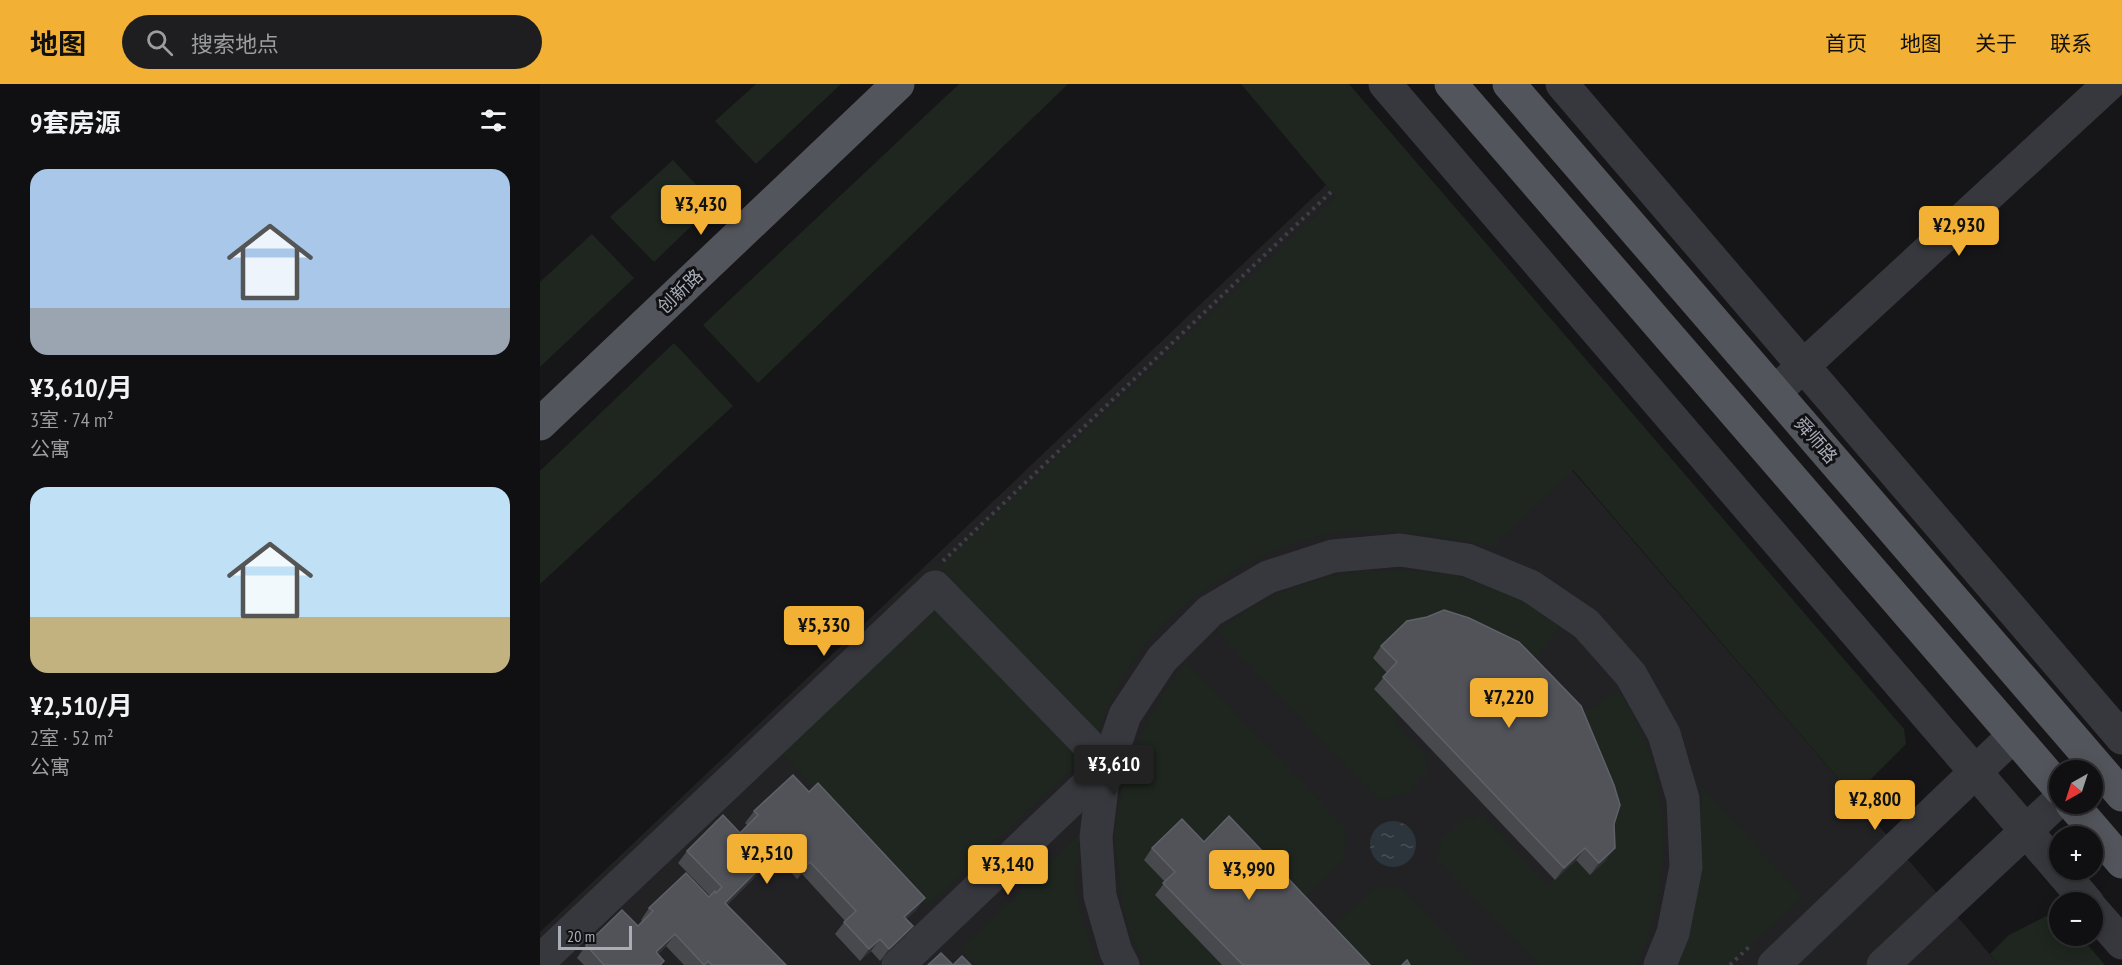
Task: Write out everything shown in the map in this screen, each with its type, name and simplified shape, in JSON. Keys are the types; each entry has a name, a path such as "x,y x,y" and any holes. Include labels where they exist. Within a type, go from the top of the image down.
{"main road":[{"name":"创新路","path":"540,424 898,84"},
{"path":"1451,84 2049,777"},
{"name":"舜师路","path":"1509,84 2122,795"},
{"path":"2081,814 2122,862"}],"street":[{"path":"1385,84 2078,892"},
{"path":"1562,84 2122,738"},
{"path":"1775,393 2109,84"},
{"path":"1123,965 1116,952 1100,896 1096,837 1103,780 1125,715 1162,659 1210,611 1268,576 1333,556 1400,550 1467,560 1530,585 1586,624 1631,675 1664,734 1683,799 1686,867 1673,933 1660,965"},
{"path":"540,962 935,587 1108,765"},
{"path":"2091,759 2122,730"},
{"path":"1774,965 2013,736"},
{"path":"898,965 1108,765"},
{"path":"1883,965 2049,809"},
{"path":"2103,921 2122,943"}],"shaded area":[{"path":"756,84 841,84 756,164 715,121"},
{"path":"959,84 1068,84 758,383 703,325"},
{"path":"1241,84 1349,84 1904,729 1906,744 1868,782 1862,781 1849,791 1573,470 1492,546 1415,534 1357,531 1311,538 1254,560 1199,594 1153,635 1124,674 1097,733 940,567 1336,197"},
{"path":"673,160 714,204 654,262 610,217"},
{"path":"1326,185 1999,965 540,965 540,932"},
{"path":"592,234 634,278 540,367 540,282"},
{"path":"674,343 733,406 540,584 540,471"},
{"path":"1401,570 1444,574 1487,584 1520,599 1562,625 1526,670 1373,658 1389,674 1396,712 1395,723 1425,754 1427,772 1403,795 1379,800 1217,631 1265,601 1316,580 1354,572"},
{"path":"934,605 1081,760 927,906 780,751"},
{"path":"1186,662 1346,829 1344,859 1295,907 1323,936 1375,888 1402,888 1474,965 1145,965 1132,940 1123,908 1115,828 1123,785 1139,740 1161,698"},
{"path":"1619,691 1637,722 1650,755 1663,826 1663,862 1658,898 1649,932 1636,965 1540,965 1436,858 1443,838 1467,816 1472,821 1481,813 1548,886 1576,860 1591,875 1572,719"},
{"path":"1702,786 1803,897 1728,965 1677,965 1700,830"},
{"path":"1080,833 1075,887 1082,922 1098,965 976,965 961,949"},
{"path":"2049,915 2049,946 2089,946 2105,965 1999,965 1990,954 2009,935"}],"water":[{"path":"1393,821 1409,828 1416,844 1409,860 1393,867 1377,860 1370,844 1377,828"}],"building":[{"path":"1444,610 1469,618 1519,642 1581,706 1620,805 1614,824 1615,848 1599,863 1585,848 1564,868 1383,677 1397,662 1381,646 1407,621 1427,617"},
{"path":"793,775 809,792 818,783 925,898 904,917 913,926 889,949 880,939 869,949 844,922 856,911 810,862 805,867 778,836 757,857 764,864 725,903 786,965 712,965 708,961 704,965 675,934 656,952 664,961 660,965 604,965 586,945 622,910 638,926 653,911 649,908 686,873 709,897 722,887 687,851 723,815 740,833 758,815 754,811"},
{"path":"1229,816 1370,965 1243,965 1163,883 1175,872 1152,848 1182,819 1204,842"},
{"path":"941,953 953,965 928,965"},
{"path":"962,956 971,965 953,965"}]}
